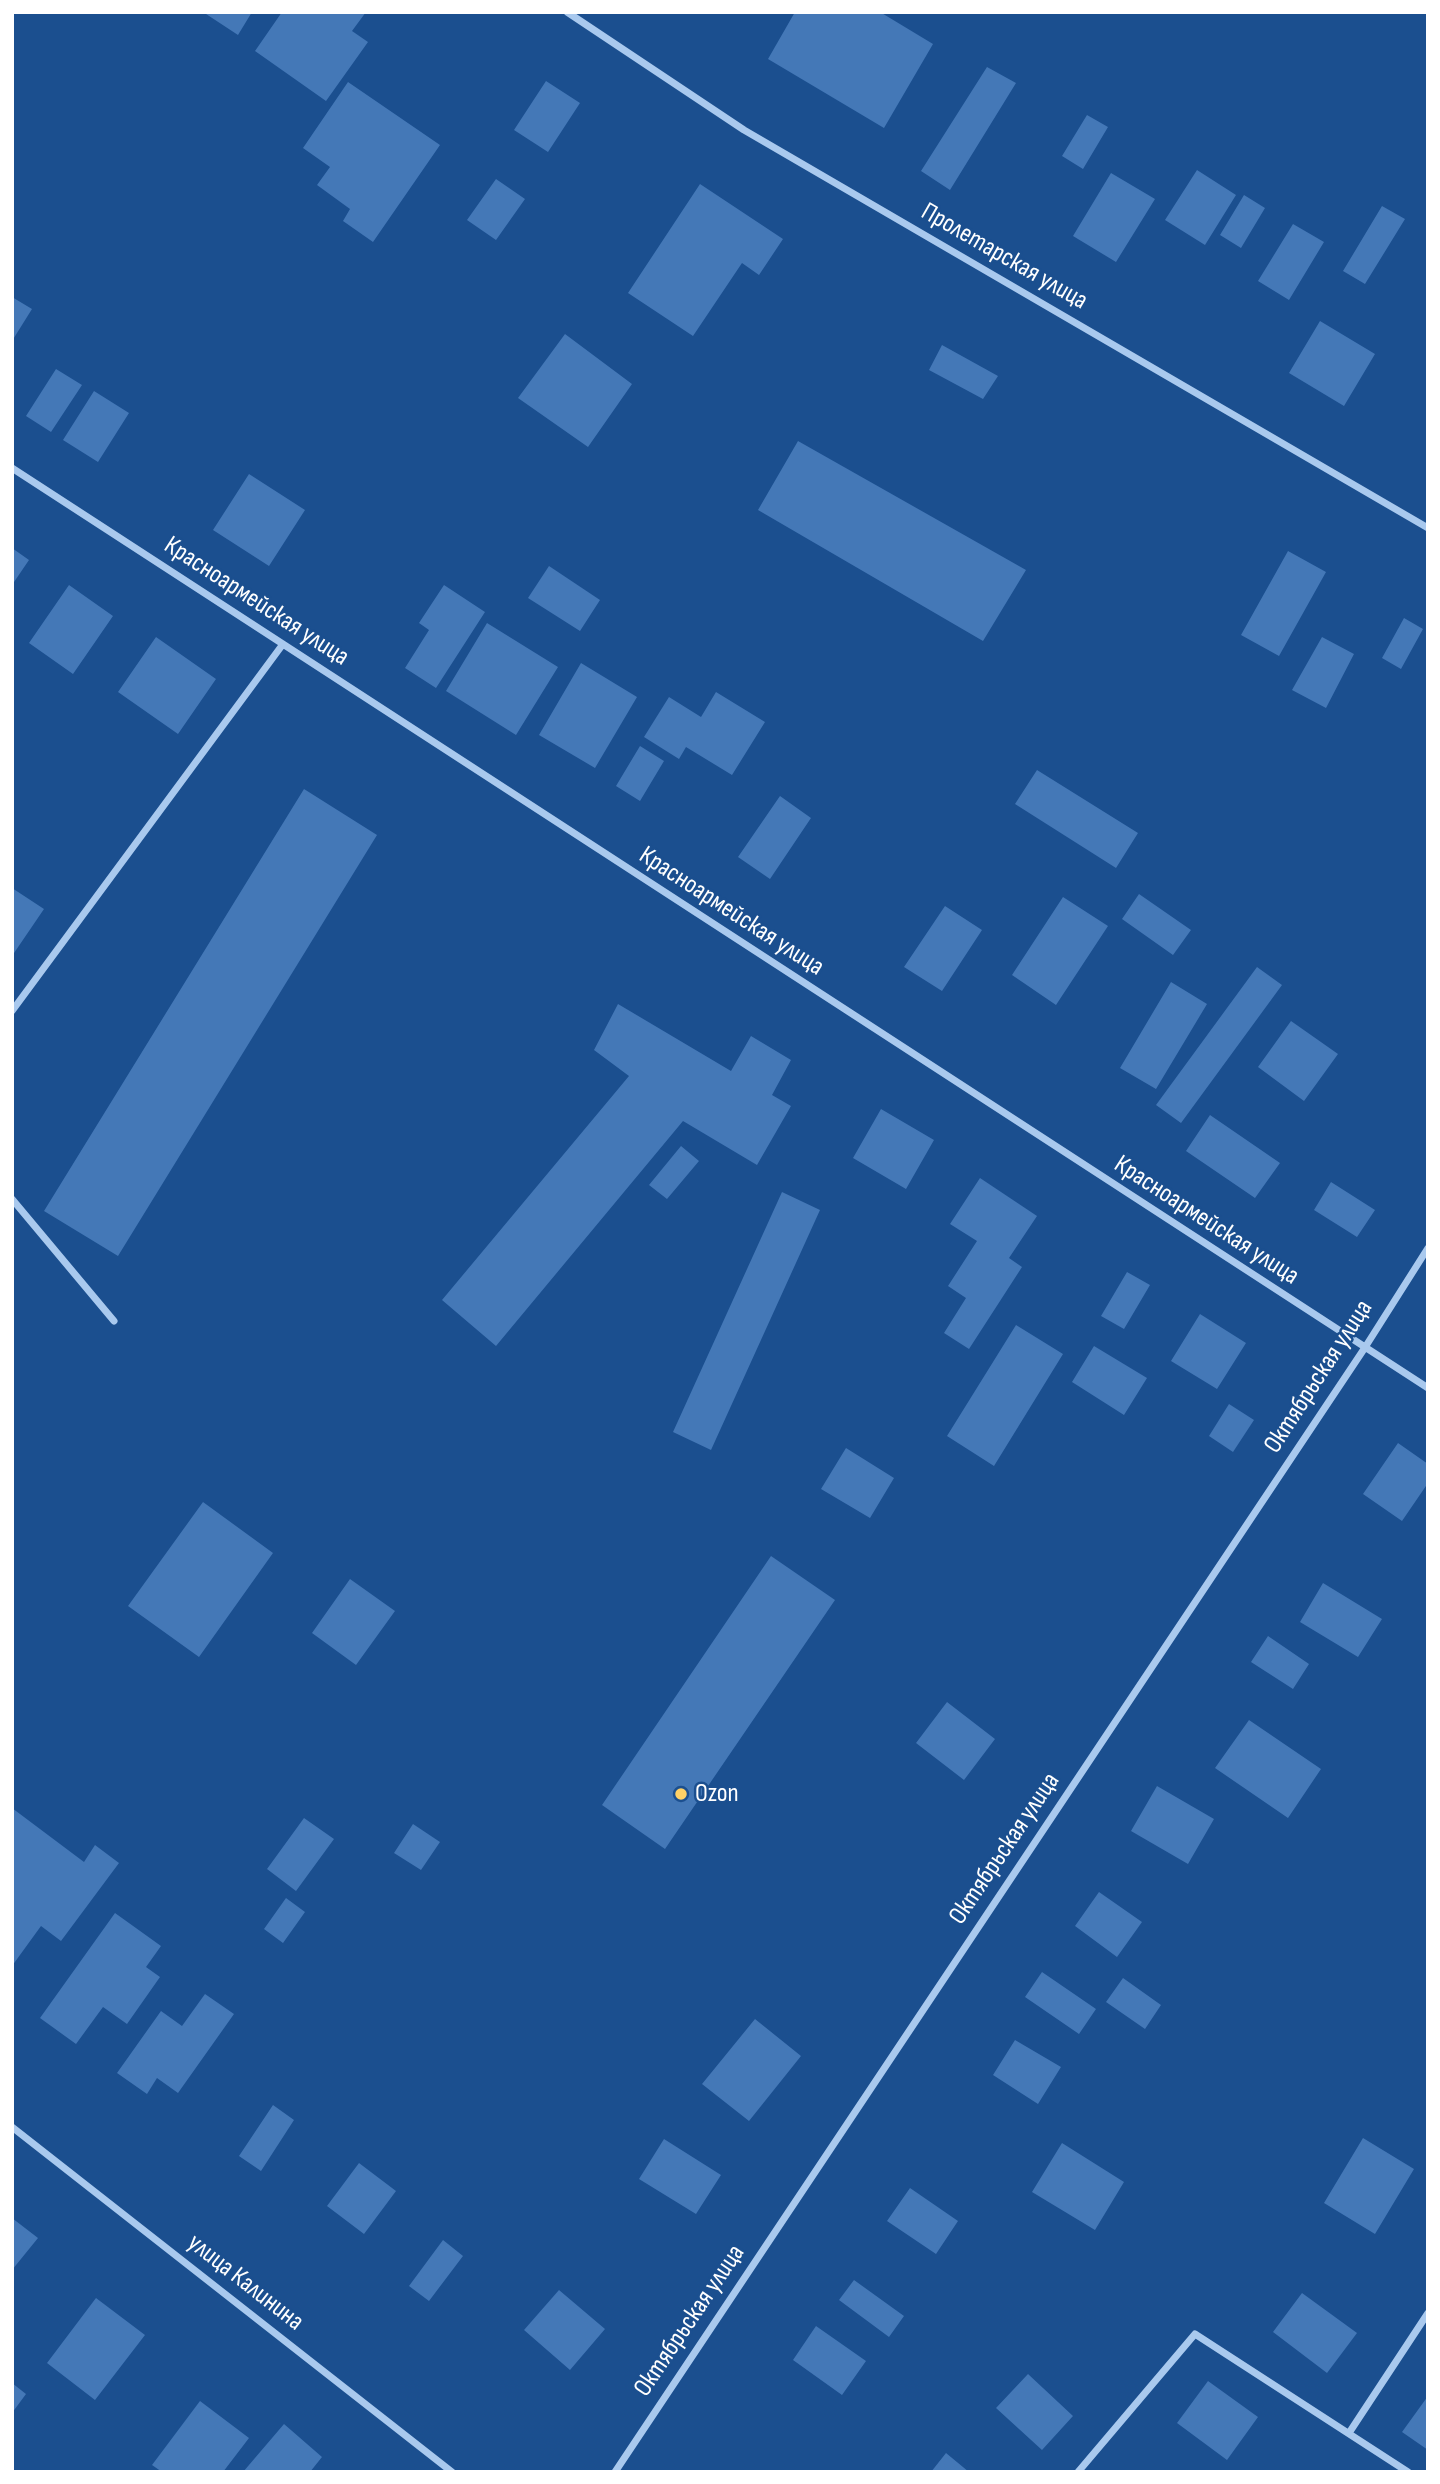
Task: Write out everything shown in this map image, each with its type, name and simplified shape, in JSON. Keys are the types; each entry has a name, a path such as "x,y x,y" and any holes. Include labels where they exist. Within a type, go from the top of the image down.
{"street":[{"name":"Пролетарская улица","path":"566,12 744,130 1428,528"},
{"name":"Красноармейская улица","path":"12,468 1364,1349 1428,1388"},
{"path":"12,1011 283,644"},
{"path":"12,1199 114,1321"},
{"name":"Октябрьская улица","path":"615,2472 1364,1349 1428,1248"},
{"name":"улица Калинина","path":"12,2127 452,2472"},
{"path":"1349,2433 1428,2313"},
{"path":"1079,2472 1195,2334 1408,2472"}],"building":[{"path":"203,12 252,12 238,35"},
{"path":"282,12 366,12 352,31 368,42 326,101 255,51"},
{"path":"795,12 880,12 933,44 884,128 768,59"},
{"path":"987,67 1016,83 950,190 921,171"},
{"path":"546,81 580,103 548,152 514,130"},
{"path":"348,82 440,145 373,242 343,221 350,209 317,185 330,167 303,148"},
{"path":"1087,115 1108,127 1083,169 1062,156"},
{"path":"1197,170 1236,195 1205,245 1165,220"},
{"path":"1111,173 1155,199 1116,262 1073,236"},
{"path":"496,179 525,199 496,240 467,220"},
{"path":"700,184 783,239 759,275 742,263 693,336 628,293"},
{"path":"1244,195 1265,208 1241,248 1220,235"},
{"path":"1382,206 1405,219 1365,284 1343,271"},
{"path":"1293,224 1324,242 1289,300 1258,281"},
{"path":"12,297 32,309 12,341"},
{"path":"1320,321 1375,354 1344,406 1289,373"},
{"path":"565,334 632,384 588,447 518,398"},
{"path":"942,345 998,376 983,399 929,370"},
{"path":"56,369 82,385 51,432 26,416"},
{"path":"94,391 129,413 98,462 63,440"},
{"path":"798,441 1026,570 983,641 758,510"},
{"path":"249,474 305,510 269,566 213,530"},
{"path":"12,548 29,560 12,585"},
{"path":"1288,551 1326,572 1279,656 1241,635"},
{"path":"549,566 600,600 580,631 528,598"},
{"path":"69,585 113,616 73,674 29,643"},
{"path":"444,585 485,612 436,688 405,668 429,630 419,623"},
{"path":"1404,618 1423,629 1401,669 1382,658"},
{"path":"487,623 558,667 516,735 446,691"},
{"path":"156,637 216,679 178,734 118,692"},
{"path":"1322,637 1354,654 1326,708 1292,690"},
{"path":"581,663 637,697 595,768 539,735"},
{"path":"716,692 765,722 732,775 686,747 679,759 644,737 669,697 701,717"},
{"path":"640,746 664,761 640,801 616,786"},
{"path":"1037,770 1138,833 1116,868 1015,804"},
{"path":"304,789 377,835 118,1256 44,1211"},
{"path":"780,796 811,818 770,879 738,857"},
{"path":"12,888 44,909 12,956"},
{"path":"1139,894 1191,930 1173,955 1122,919"},
{"path":"1063,897 1108,926 1056,1005 1012,975"},
{"path":"945,906 982,930 942,991 904,967"},
{"path":"1257,967 1282,985 1181,1123 1156,1105"},
{"path":"1171,982 1207,1004 1156,1089 1120,1068"},
{"path":"618,1004 731,1071 751,1036 791,1060 772,1095 791,1106 757,1165 683,1121 496,1346 442,1300 629,1076 594,1050"},
{"path":"1291,1021 1338,1054 1304,1101 1258,1067"},
{"path":"881,1109 934,1140 906,1189 853,1158"},
{"path":"1210,1115 1280,1163 1255,1198 1186,1151"},
{"path":"681,1146 699,1161 667,1199 649,1185"},
{"path":"980,1178 1037,1216 1009,1258 1022,1267 969,1349 944,1333 966,1298 948,1286 977,1241 950,1224"},
{"path":"1331,1182 1375,1210 1357,1237 1314,1210"},
{"path":"782,1192 820,1210 711,1450 673,1432"},
{"path":"1127,1272 1150,1285 1124,1329 1101,1316"},
{"path":"1200,1314 1246,1343 1217,1389 1171,1361"},
{"path":"1016,1325 1063,1354 994,1466 947,1436"},
{"path":"1094,1346 1147,1378 1124,1415 1072,1382"},
{"path":"1229,1404 1254,1420 1233,1452 1209,1436"},
{"path":"1398,1443 1428,1464 1428,1483 1402,1521 1363,1494"},
{"path":"846,1448 894,1478 870,1518 821,1489"},
{"path":"203,1502 273,1553 199,1657 128,1606"},
{"path":"771,1556 835,1600 665,1849 602,1805"},
{"path":"350,1579 395,1611 356,1665 312,1633"},
{"path":"1323,1583 1382,1619 1358,1657 1300,1622"},
{"path":"1268,1636 1309,1664 1293,1689 1251,1662"},
{"path":"947,1702 995,1739 964,1780 916,1743"},
{"path":"1249,1720 1321,1769 1288,1818 1215,1768"},
{"path":"1157,1786 1214,1819 1188,1864 1131,1831"},
{"path":"12,1808 84,1862 95,1845 119,1863 61,1941 41,1926 12,1966"},
{"path":"304,1818 334,1839 296,1891 267,1869"},
{"path":"413,1824 440,1842 421,1870 394,1853"},
{"path":"1099,1892 1142,1922 1117,1957 1075,1926"},
{"path":"286,1898 305,1912 283,1943 264,1929"},
{"path":"115,1913 161,1946 146,1967 160,1977 127,2024 103,2007 76,2044 40,2018"},
{"path":"1042,1972 1096,2009 1079,2034 1025,1997"},
{"path":"1123,1978 1161,2005 1145,2029 1106,2002"},
{"path":"205,1994 234,2014 178,2093 157,2078 147,2094 117,2073 161,2011 182,2026"},
{"path":"755,2019 801,2056 749,2121 702,2084"},
{"path":"1015,2040 1061,2067 1038,2104 993,2075"},
{"path":"273,2105 294,2120 261,2171 239,2156"},
{"path":"1363,2138 1414,2169 1375,2234 1324,2203"},
{"path":"664,2139 721,2175 696,2214 639,2179"},
{"path":"1062,2143 1124,2182 1095,2230 1032,2192"},
{"path":"359,2163 396,2191 364,2234 327,2206"},
{"path":"910,2188 958,2221 936,2254 887,2221"},
{"path":"12,2218 38,2238 12,2270"},
{"path":"443,2240 463,2256 429,2301 409,2286"},
{"path":"854,2280 904,2316 889,2337 839,2300"},
{"path":"559,2290 605,2329 570,2370 524,2330"},
{"path":"1302,2293 1357,2333 1327,2373 1273,2332"},
{"path":"96,2298 145,2335 95,2400 47,2363"},
{"path":"816,2326 866,2361 842,2395 793,2360"},
{"path":"1028,2374 1073,2416 1042,2450 996,2408"},
{"path":"1208,2381 1258,2417 1227,2460 1177,2423"},
{"path":"12,2383 26,2394 12,2413"},
{"path":"1428,2396 1428,2450 1402,2432"},
{"path":"200,2401 249,2438 223,2472 162,2472 152,2465"},
{"path":"284,2424 322,2457 310,2472 243,2472"},
{"path":"946,2453 969,2472 931,2472"}],"place":[{"name":"Ozon","path":"681,1794"}]}
